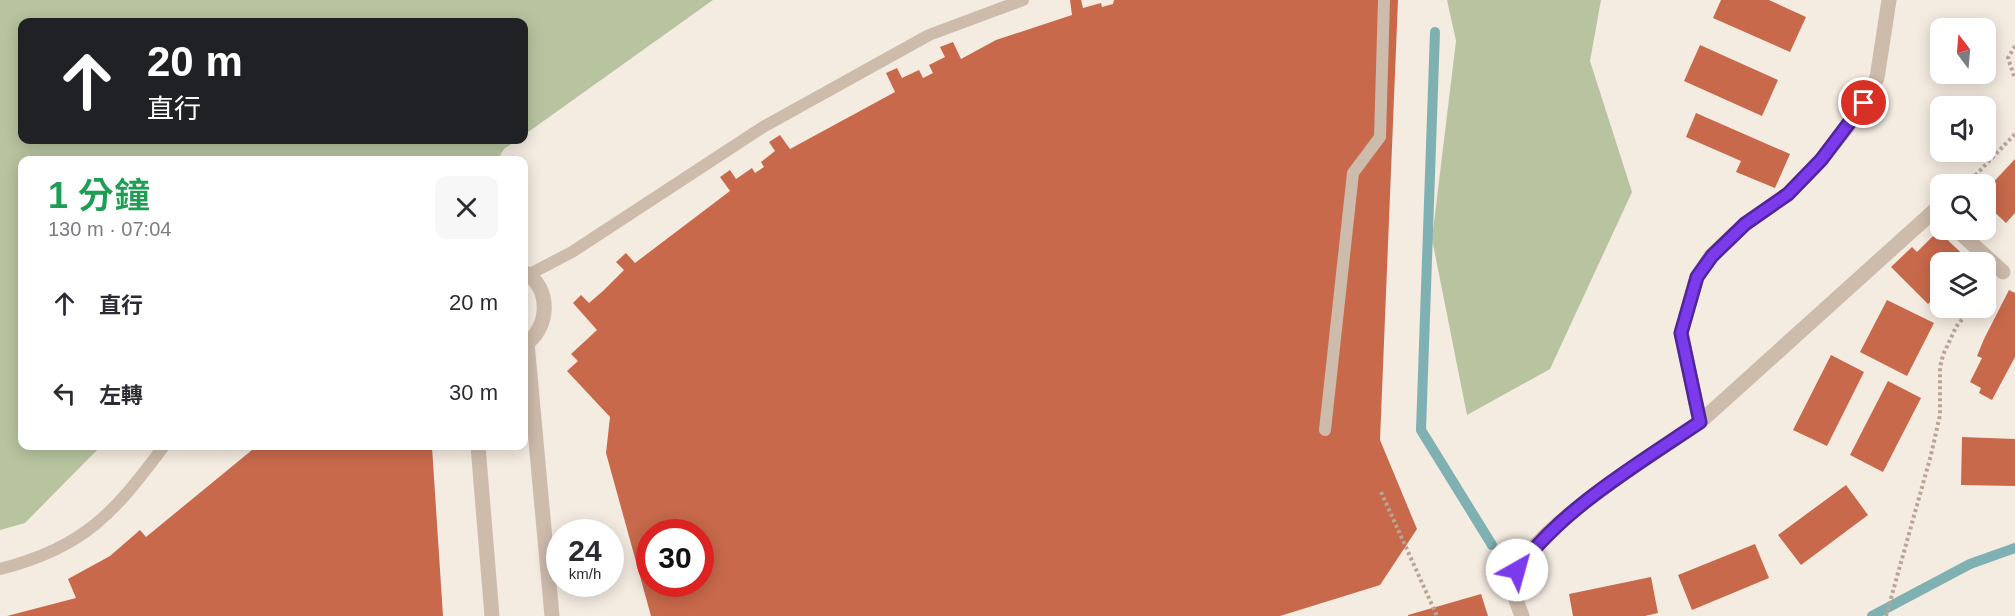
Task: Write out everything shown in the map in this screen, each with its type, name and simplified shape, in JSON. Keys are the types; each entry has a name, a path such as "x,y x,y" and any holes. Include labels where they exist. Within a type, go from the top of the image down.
{"street":[{"path":"1700,422 1681,333 1697,277 1712,256 1745,224 1788,194 1821,160 1848,126 1877,78 1889,0"},
{"path":"1522,616 1512,585 1517,570 1547,534 1579,507 1700,422 1930,215"},
{"path":"1968,240 2003,272"},
{"path":"528,275 537,284 545,309 543,322 528,340"},
{"path":"528,374 552,616"},
{"path":"478,450 492,616"}],"lane":[{"path":"528,272 572,252 773,122 929,35 1023,0"},
{"path":"1325,430 1353,173 1380,137 1384,0"},
{"path":"0,569 31,561 60,549 88,532 134,487 161,450"}],"path":[{"path":"2015,46 2008,58 2015,80"},
{"path":"1977,174 2015,135"},
{"path":"1886,616 1940,415 1940,373 1943,354 1953,333 1964,318"},
{"path":"1381,492 1437,616"}],"green space":[{"path":"0,0 713,0 528,132 528,18 18,18 18,144 511,144 500,156 18,156 18,450 97,450 25,523 0,530"},
{"path":"1447,0 1601,0 1590,61 1632,192 1550,369 1467,415 1432,239 1456,41"}],"building":[{"path":"1070,0 1081,0 1083,8 1101,3 1102,7 1113,4 1114,0 1398,0 1380,440 1417,529 1380,585 1280,616 651,616 646,597 714,597 714,519 636,519 636,562 606,453 610,417 567,371 578,361 571,354 597,330 573,303 581,295 589,303 603,291 624,270 616,262 626,253 635,263 730,191 720,177 730,170 736,179 752,168 755,173 764,167 761,162 775,151 769,142 780,135 790,149 895,92 886,73 897,68 902,78 919,70 923,78 933,73 929,65 945,57 940,47 953,42 961,59 996,40 1072,15"},
{"path":"1721,0 1769,0 1806,17 1790,52 1713,18"},
{"path":"1700,45 1778,80 1762,116 1684,81"},
{"path":"1696,113 1790,154 1775,188 1736,172 1741,161 1686,137"},
{"path":"2015,159 2015,213 2006,223 1996,214 1996,179"},
{"path":"1930,239 1948,240 1960,252 1930,252 1930,302 1928,304 1891,267 1912,247 1917,252"},
{"path":"2009,290 2015,293 2015,357 1992,400 1979,393 1981,388 1970,382 1982,358 1977,356"},
{"path":"1887,300 1934,323 1907,376 1860,352"},
{"path":"1831,355 1864,372 1827,446 1793,430"},
{"path":"1888,381 1921,398 1883,472 1850,455"},
{"path":"1962,437 2015,439 2015,486 1961,485"},
{"path":"252,450 432,450 443,616 7,616 76,598 68,579 110,556 140,530 146,537"},
{"path":"1846,485 1868,515 1801,565 1778,535"},
{"path":"1755,544 1769,578 1692,610 1678,575"},
{"path":"1651,577 1658,613 1645,616 1573,616 1569,594"},
{"path":"1481,594 1488,616 1408,616 1408,615"}],"waterway":[{"path":"1435,32 1421,430 1492,545"},
{"path":"1872,616 1970,564 2015,548"}],"route":[{"path":"1517,570 1531,550 1579,507 1627,471 1700,422 1681,333 1697,277 1712,256 1745,224 1788,194 1821,160 1864,103"}]}
